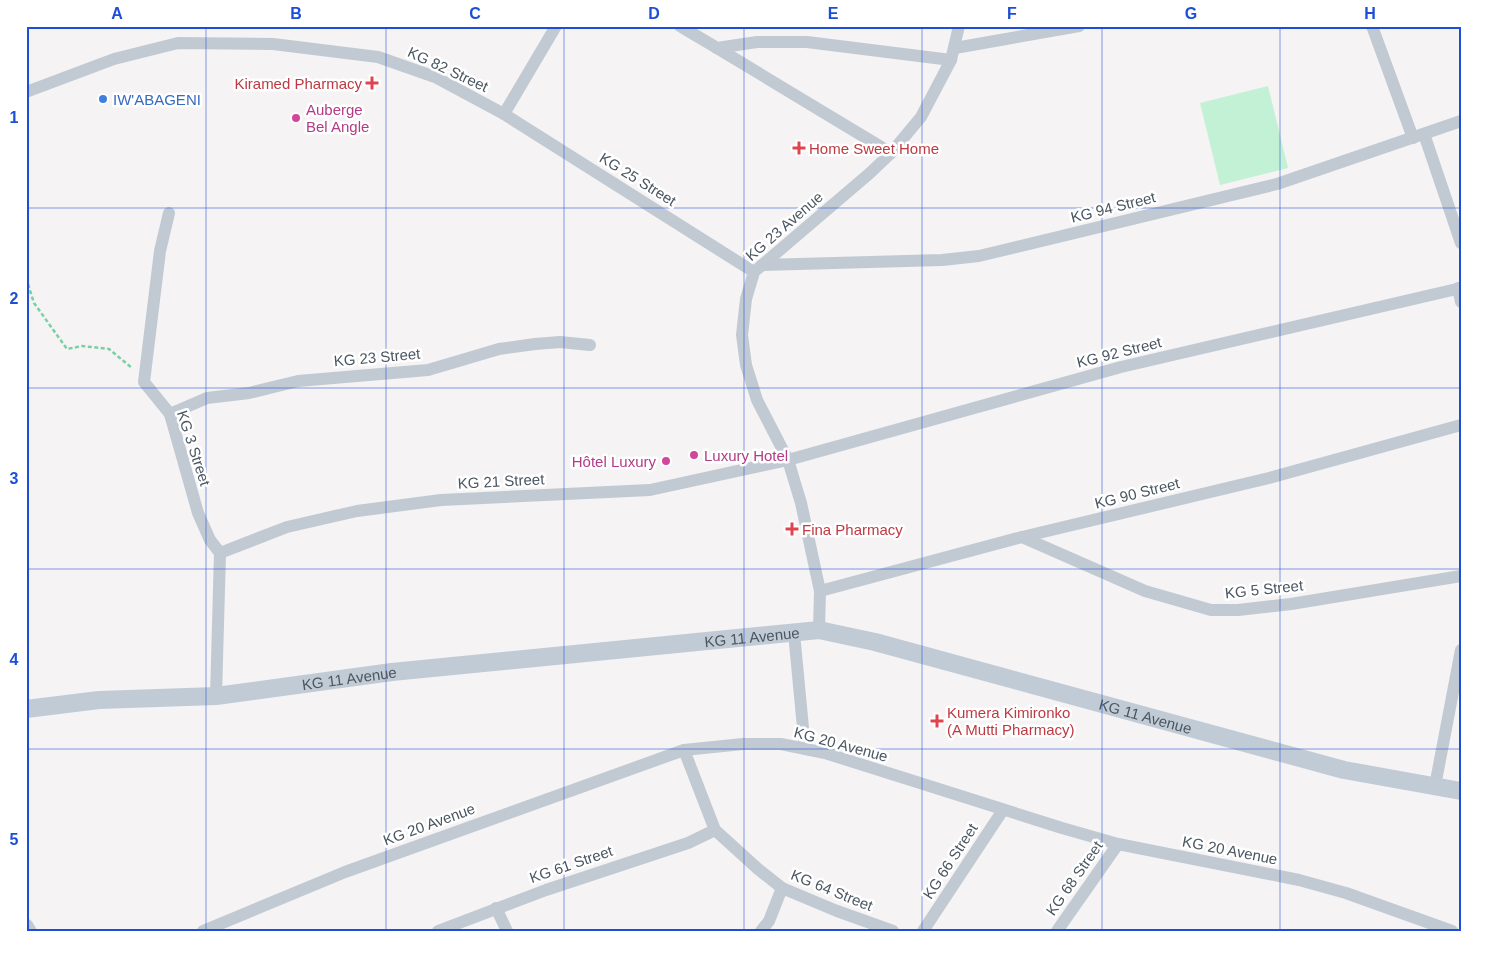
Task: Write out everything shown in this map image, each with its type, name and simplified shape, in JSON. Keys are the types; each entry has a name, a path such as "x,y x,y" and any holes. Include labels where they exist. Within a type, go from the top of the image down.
{"main road":[{"name":"KG 11 Avenue","path":"26,709 99,700 216,696 392,672 819,630 874,642 1344,770 1461,791"}],"street":[{"path":"504,114 556,26"},
{"path":"680,26 891,153"},
{"name":"KG 23 Avenue","path":"819,630 820,591 801,503 788,460 757,400 746,365 742,335 743,314 758,268 891,153 921,117 953,54 959,26"},
{"path":"717,48 756,42 807,42 953,54 1079,26"},
{"path":"1372,26 1461,243"},
{"name":"KG 82 Street","path":"26,92 114,59 178,42 272,44 378,57 435,77 504,114"},
{"name":"KG 25 Street","path":"504,114 758,268"},
{"name":"KG 94 Street","path":"758,268 942,260 979,256 1277,184 1461,121"},
{"path":"144,382 160,251 169,213"},
{"path":"1459,288 1461,302"},
{"name":"KG 92 Street","path":"788,460 1121,367 1459,288"},
{"name":"KG 23 Street","path":"170,414 207,398 250,393 298,381 428,370 499,349 535,344 560,342 590,345"},
{"name":"KG 3 Street","path":"144,382 170,414 198,513 210,540 220,553"},
{"name":"KG 90 Street","path":"820,591 1022,538 1269,478 1461,425"},
{"name":"KG 21 Street","path":"220,553 287,527 357,511 441,500 650,490 788,460"},
{"name":"KG 5 Street","path":"1022,538 1145,591 1211,610 1238,610 1291,604 1461,576"},
{"path":"216,696 220,553"},
{"path":"794,633 805,749"},
{"path":"1435,786 1461,650"},
{"name":"KG 20 Avenue","path":"203,931 345,872 684,750 743,744 781,744 825,753 1003,810 1118,844 1299,880 1346,893 1452,931"},
{"name":"KG 64 Street","path":"684,750 715,830 782,888 893,931"},
{"name":"KG 66 Street","path":"923,931 1003,810"},
{"name":"KG 61 Street","path":"438,931 496,908 688,842 715,830"},
{"name":"KG 68 Street","path":"1057,931 1118,844"},
{"path":"762,931 769,921 782,888"},
{"path":"496,908 507,931"},
{"path":"26,926 29,931"}],"path":[{"path":"26,278 34,303 61,344 67,349 82,346 109,349 119,356 144,382"}],"green space":[{"path":"1268,86 1288,168 1220,185 1200,103"}],"place":[{"name":"Kiramed Pharmacy","path":"372,83"},
{"name":"IW'ABAGENI","path":"103,99"},
{"name":"Auberge Bel Angle","path":"296,118"},
{"name":"Home Sweet Home","path":"799,148"},
{"name":"Luxury Hotel","path":"694,455"},
{"name":"Hôtel Luxury","path":"666,461"},
{"name":"Fina Pharmacy","path":"792,529"},
{"name":"Kumera Kimironko (A Mutti Pharmacy)","path":"937,721"}]}
